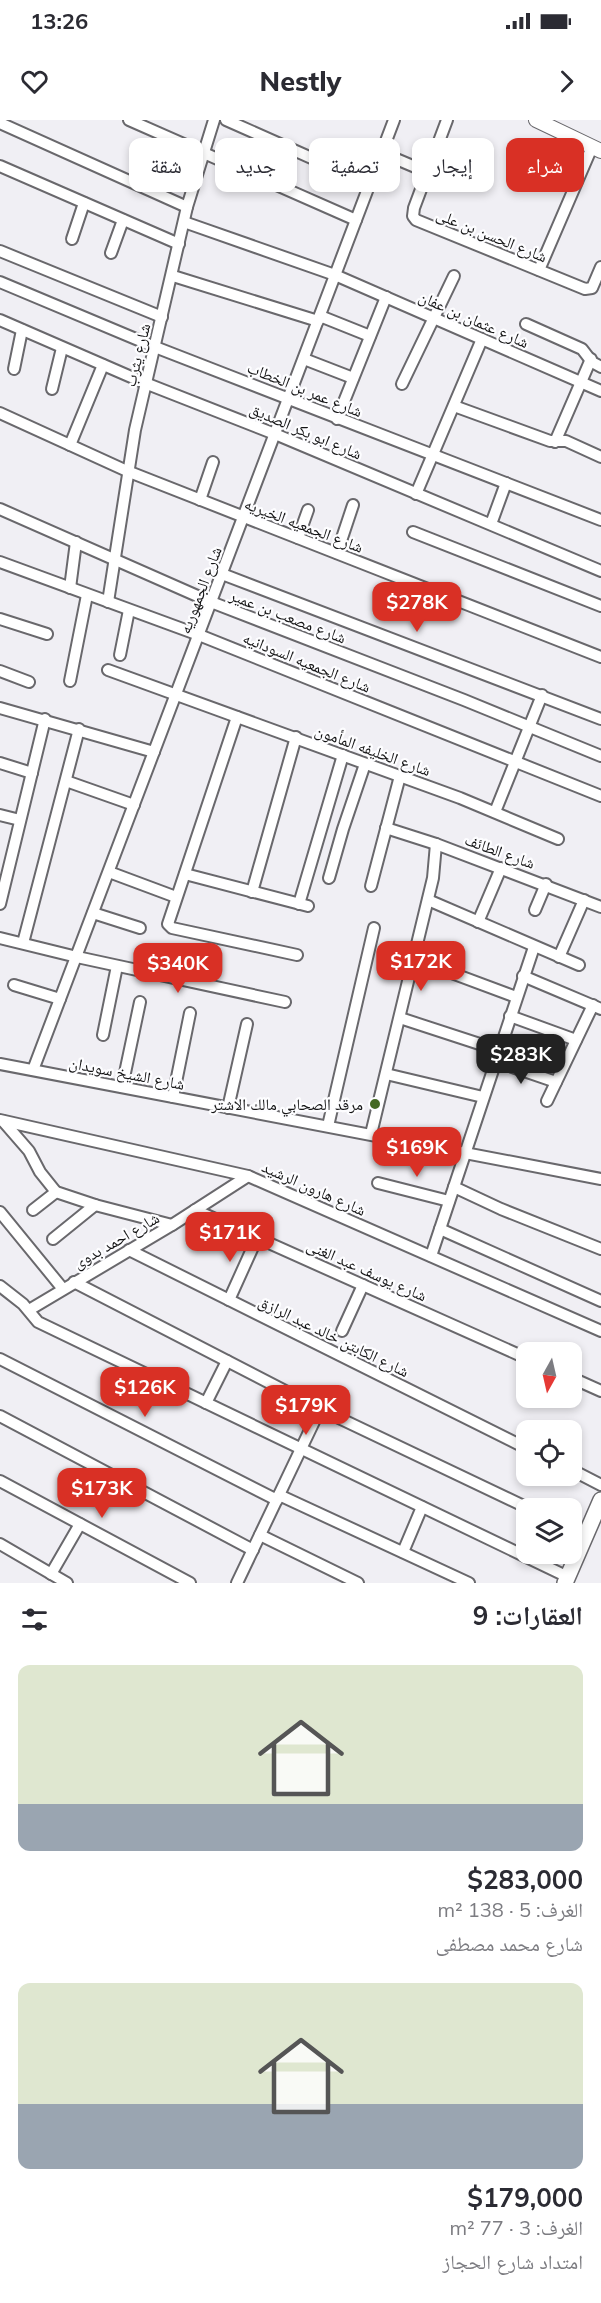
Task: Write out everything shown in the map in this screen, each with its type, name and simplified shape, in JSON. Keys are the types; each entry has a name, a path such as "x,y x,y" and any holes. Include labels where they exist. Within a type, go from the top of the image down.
{"main road":[{"path":"582,1528 601,1500"},
{"path":"566,1580 570,1564"}],"street":[{"path":"129,120 169,138"},
{"name":"شارع يثرب","path":"203,153 214,120"},
{"path":"226,120 309,157"},
{"name":"شارع الجمهوريه","path":"387,138 394,120"},
{"name":"شارع الحسن بن على","path":"440,138 447,120"},
{"path":"536,120 597,149 539,270"},
{"path":"0,123 187,207"},
{"path":"203,153 356,220"},
{"path":"0,166 179,244"},
{"name":"شارع يثرب","path":"108,602 127,471 145,383 191,192"},
{"name":"شارع الجمهوريه","path":"33,1070 367,192"},
{"name":"شارع الحسن بن على","path":"420,192 414,208 413,216 416,220 590,290 601,267"},
{"path":"72,239 84,203"},
{"path":"111,253 123,220"},
{"name":"شارع عثمان بن عفان","path":"184,222 335,275 601,391"},
{"path":"0,251 162,317"},
{"path":"172,276 319,318 370,336"},
{"path":"402,384 454,276"},
{"name":"شارع عمر بن الخطاب","path":"0,282 155,347 601,520"},
{"path":"337,418 386,297"},
{"name":"شارع ابو بكر الصديق","path":"0,320 145,383 275,434 601,571"},
{"path":"526,324 582,349 601,367"},
{"path":"14,369 22,330"},
{"path":"416,494 482,339"},
{"path":"52,389 62,348"},
{"path":"304,359 353,378"},
{"path":"555,442 591,359"},
{"path":"70,445 103,365"},
{"path":"454,406 555,442 566,441 601,457"},
{"name":"شارع الجمعيه الخيريه","path":"0,413 127,471 601,657"},
{"path":"200,500 213,462"},
{"path":"491,525 506,483"},
{"path":"337,553 353,505"},
{"name":"شارع مصعب بن عمير","path":"0,509 211,602 601,756"},
{"path":"298,538 308,510"},
{"path":"412,532 601,606"},
{"path":"70,588 76,542"},
{"name":"شارع الجمعيه السودانيه","path":"0,562 199,635 601,796"},
{"path":"222,574 601,719"},
{"path":"70,681 87,595"},
{"path":"120,655 129,610"},
{"path":"0,619 47,634"},
{"name":"شارع الخليفه المأمون","path":"108,670 400,776 558,839"},
{"path":"0,671 29,682"},
{"path":"495,812 542,695"},
{"path":"0,708 154,752"},
{"path":"237,717 169,922 172,928 297,955"},
{"path":"0,904 5,866 20,820 45,719"},
{"path":"23,944 79,729"},
{"path":"252,892 296,737"},
{"path":"184,874 304,905 343,755"},
{"path":"0,763 32,773"},
{"path":"329,878 365,764"},
{"path":"371,886 400,776"},
{"path":"66,781 134,805"},
{"path":"0,815 20,820"},
{"name":"شارع الطائف","path":"386,828 546,884 601,907"},
{"path":"371,1134 428,900 436,862 436,844"},
{"path":"478,922 501,868"},
{"path":"109,872 176,897"},
{"path":"535,910 546,884"},
{"path":"428,900 579,965"},
{"path":"560,957 584,900"},
{"path":"93,913 140,928"},
{"path":"328,1126 374,928"},
{"path":"0,938 285,1002"},
{"path":"431,1256 534,947"},
{"path":"414,959 516,997"},
{"path":"103,1035 117,966"},
{"path":"523,976 597,1007 576,1040 548,1101"},
{"path":"14,985 60,999"},
{"path":"122,1087 140,1002"},
{"path":"172,1097 190,1013"},
{"path":"510,1016 576,1040"},
{"path":"400,1018 556,1082"},
{"path":"228,1108 247,1024"},
{"name":"شارع الشيخ سويدان","path":"0,1064 601,1179"},
{"path":"386,1074 483,1097"},
{"path":"1,1120 29,1151 40,1172 56,1192 95,1206 172,1225"},
{"name":"شارع هارون الرشيد","path":"1,1120 248,1176 601,1331"},
{"name":"شارع احمد بدوى","path":"29,1310 172,1225 248,1176"},
{"path":"378,1183 449,1201"},
{"path":"454,1187 501,1209 601,1249"},
{"path":"33,1210 56,1192"},
{"path":"53,1239 95,1206"},
{"name":"شارع يوسف عبد الغنى","path":"195,1210 516,1354"},
{"path":"0,1212 63,1289"},
{"path":"440,1229 601,1301"},
{"path":"229,1300 258,1238"},
{"name":"شارع الكابتن خالد عبد الرازق","path":"129,1250 516,1443"},
{"path":"74,1282 320,1409 516,1502"},
{"path":"342,1331 363,1285"},
{"path":"0,1286 29,1310 38,1322 422,1507 566,1580"},
{"path":"0,1359 278,1498 469,1583"},
{"path":"206,1403 227,1361"},
{"path":"582,1382 601,1391"},
{"path":"250,1583 239,1580 320,1409"},
{"path":"0,1416 253,1550"},
{"path":"582,1475 601,1485"},
{"path":"0,1481 190,1583"},
{"path":"403,1552 422,1507"},
{"path":"51,1574 80,1524"},
{"path":"260,1535 358,1583"},
{"path":"0,1544 67,1583"}],"place":[{"name":"مرقد الصحابي مالك الاشتر","path":"375,1104"}]}
